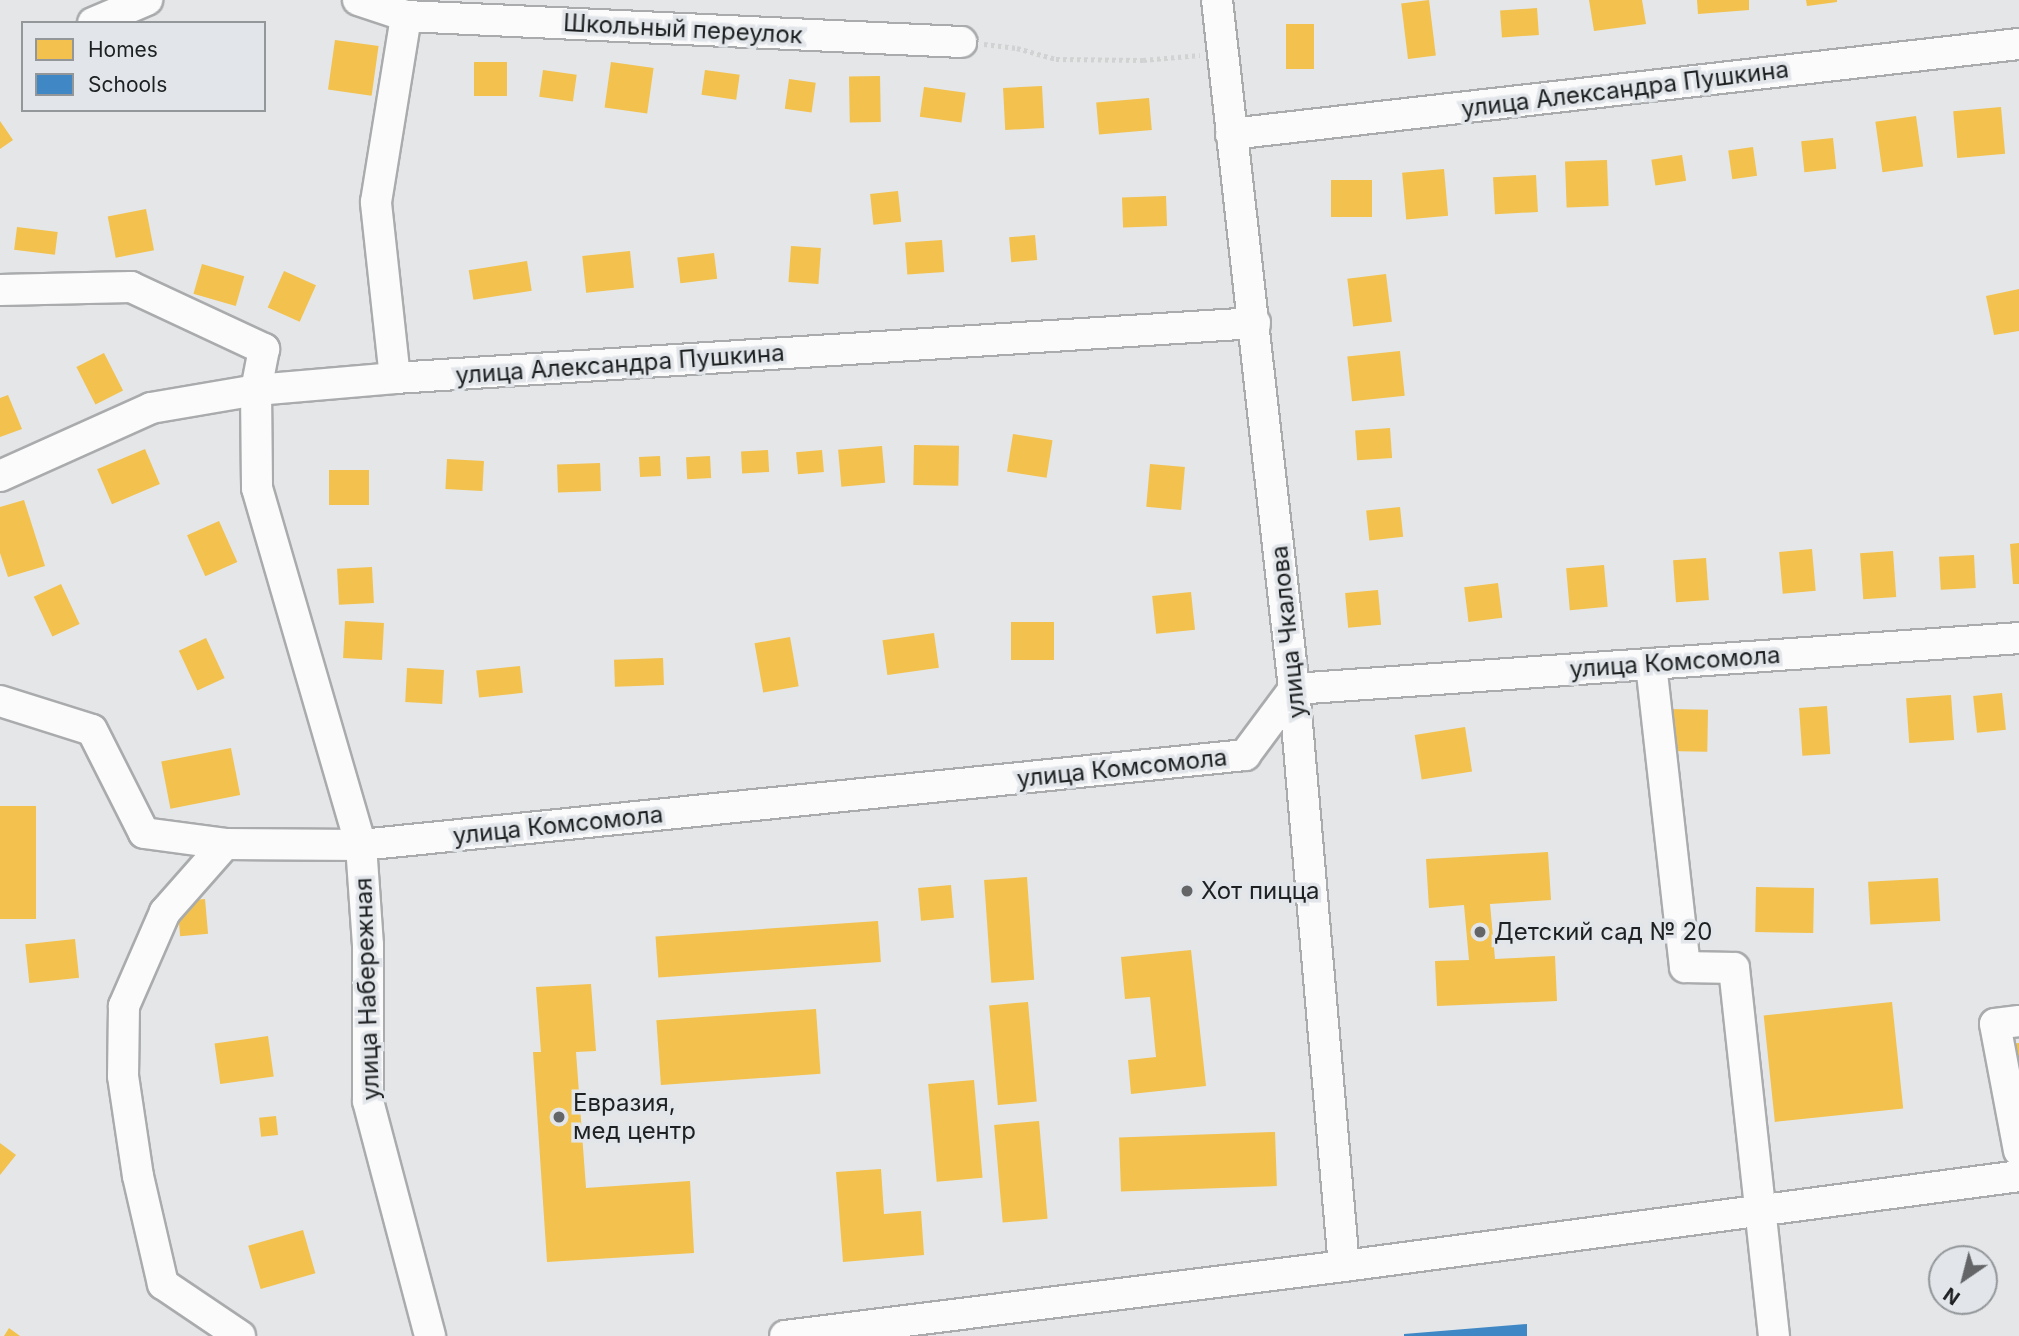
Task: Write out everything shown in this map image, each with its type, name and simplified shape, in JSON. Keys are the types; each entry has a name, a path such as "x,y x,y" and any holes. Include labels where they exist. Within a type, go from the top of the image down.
{"street":[{"path":"98,21 147,0"},
{"name":"Школьный переулок","path":"358,0 406,16 961,42"},
{"name":"улица Чкалова","path":"1217,0 1294,689 1344,1266"},
{"path":"395,378 376,202 406,16"},
{"name":"улица Александра Пушкина","path":"1231,134 2019,44"},
{"name":"улица Набережная","path":"0,290 131,287 264,349 256,390 257,488 361,845 368,945 368,1101 430,1336"},
{"name":"улица Александра Пушкина","path":"0,476 151,408 256,390 395,378 1255,323"},
{"name":"улица Комсомола","path":"0,701 92,730 144,833 225,844 361,845 1245,755 1294,689 2019,638"},
{"path":"1651,664 1685,967 1734,968 1774,1336"},
{"path":"225,844 165,912 124,1006 123,1076 138,1176 163,1284 240,1336"},
{"path":"2019,1021 1995,1024 2019,1151"},
{"path":"785,1336 1344,1266 2019,1176"}],"path":[{"path":"961,42 1017,48 1056,59 1143,60 1222,53"}],"building: Homes":[{"path":"1429,0 1436,56 1408,59 1401,3"},
{"path":"1589,0 1642,0 1646,24 1594,31"},
{"path":"1697,0 1749,0 1749,10 1698,14"},
{"path":"1806,0 1837,0 1837,2 1807,6"},
{"path":"1537,8 1539,35 1502,38 1500,11"},
{"path":"1286,24 1314,24 1314,69 1286,69"},
{"path":"335,40 379,46 372,96 328,90"},
{"path":"474,62 507,62 507,96 474,96"},
{"path":"611,62 654,68 647,114 605,108"},
{"path":"543,70 577,75 573,101 539,97"},
{"path":"705,70 740,75 736,100 702,95"},
{"path":"880,76 881,122 850,123 849,77"},
{"path":"789,79 816,83 812,112 785,109"},
{"path":"1042,86 1044,128 1005,130 1003,88"},
{"path":"924,87 966,93 961,123 920,117"},
{"path":"1149,98 1152,130 1099,134 1096,103"},
{"path":"2001,107 2005,154 1957,158 1953,111"},
{"path":"1916,116 1923,167 1882,172 1875,122"},
{"path":"0,121 13,140 0,149"},
{"path":"1833,138 1836,169 1804,172 1801,141"},
{"path":"1753,147 1757,176 1732,179 1728,150"},
{"path":"1682,155 1686,181 1655,186 1651,160"},
{"path":"1607,160 1609,206 1567,207 1565,161"},
{"path":"1444,169 1448,216 1406,219 1402,173"},
{"path":"1536,175 1538,212 1495,214 1493,177"},
{"path":"1331,180 1372,180 1372,217 1331,217"},
{"path":"898,191 901,222 873,225 870,194"},
{"path":"1166,196 1167,226 1123,228 1122,198"},
{"path":"146,209 154,250 116,258 108,216"},
{"path":"17,227 58,232 55,255 14,250"},
{"path":"1035,235 1037,260 1011,262 1009,237"},
{"path":"942,240 944,272 907,275 905,243"},
{"path":"791,246 821,248 818,284 788,282"},
{"path":"630,251 634,288 586,293 582,256"},
{"path":"714,253 717,279 680,283 677,258"},
{"path":"527,261 532,291 473,300 469,270"},
{"path":"202,264 244,276 236,306 193,294"},
{"path":"284,271 316,285 300,322 268,308"},
{"path":"1386,274 1392,322 1353,326 1347,279"},
{"path":"2019,289 2019,331 1994,335 1986,296"},
{"path":"1400,351 1405,396 1352,401 1347,357"},
{"path":"104,353 123,390 95,404 76,367"},
{"path":"8,395 22,429 0,437 0,398"},
{"path":"1390,428 1392,458 1357,460 1355,430"},
{"path":"1013,434 1053,440 1047,478 1007,472"},
{"path":"914,445 959,446 958,486 913,485"},
{"path":"882,446 885,483 841,487 838,450"},
{"path":"145,449 160,484 112,504 97,469"},
{"path":"768,450 769,472 742,473 741,451"},
{"path":"822,450 824,472 798,474 796,452"},
{"path":"660,456 661,476 640,477 639,457"},
{"path":"710,456 711,478 687,479 686,457"},
{"path":"447,459 484,461 482,491 445,489"},
{"path":"600,463 601,491 558,492 557,465"},
{"path":"1150,464 1185,467 1181,510 1146,507"},
{"path":"329,470 369,470 369,505 329,505"},
{"path":"24,500 45,566 8,577 0,553 0,507"},
{"path":"1400,507 1403,537 1369,540 1366,511"},
{"path":"219,521 237,562 205,576 187,535"},
{"path":"2019,543 2019,584 2013,584 2010,544"},
{"path":"1812,549 1816,591 1783,594 1779,552"},
{"path":"1893,551 1896,597 1863,599 1860,553"},
{"path":"1974,555 1976,588 1941,590 1939,557"},
{"path":"1706,558 1709,600 1676,602 1673,560"},
{"path":"1604,565 1608,607 1570,610 1566,568"},
{"path":"372,567 374,603 339,605 337,569"},
{"path":"1498,583 1502,618 1469,622 1464,587"},
{"path":"61,584 80,624 52,637 34,597"},
{"path":"1378,590 1381,625 1348,628 1345,593"},
{"path":"1191,592 1195,630 1156,634 1152,596"},
{"path":"345,621 384,623 382,660 343,658"},
{"path":"1011,622 1054,622 1054,660 1011,660"},
{"path":"934,633 939,668 887,675 883,640"},
{"path":"790,637 799,686 763,692 755,643"},
{"path":"206,638 225,678 197,691 179,651"},
{"path":"663,658 664,685 615,687 614,660"},
{"path":"520,666 523,693 479,697 476,671"},
{"path":"407,668 444,670 442,704 405,702"},
{"path":"2002,693 2006,730 1977,733 1973,696"},
{"path":"1951,695 1954,740 1909,743 1906,698"},
{"path":"1827,706 1830,754 1802,756 1799,708"},
{"path":"1667,709 1708,710 1707,752 1666,751"},
{"path":"1465,727 1472,771 1422,779 1415,735"},
{"path":"231,748 240,795 170,809 161,762"},
{"path":"0,806 36,806 36,919 0,919"},
{"name":"Детский сад № 20","path":"1548,852 1551,900 1490,904 1495,959 1555,956 1557,1001 1437,1006 1435,961 1469,960 1464,905 1429,908 1426,859"},
{"path":"1027,877 1034,980 991,983 984,880"},
{"path":"1938,878 1940,921 1870,925 1868,882"},
{"path":"951,885 954,918 921,921 918,888"},
{"path":"1756,887 1814,888 1813,933 1755,932"},
{"path":"205,899 208,934 180,936 177,901"},
{"path":"878,921 881,962 658,977 656,937"},
{"path":"75,939 79,978 29,983 25,944"},
{"path":"1191,950 1206,1086 1131,1094 1128,1060 1156,1057 1150,997 1125,999 1121,957"},
{"name":"Евразия, мед центр","path":"591,984 596,1051 576,1052 586,1188 690,1181 694,1253 547,1262 533,1052 541,1052 536,987"},
{"path":"1028,1002 1037,1102 998,1105 989,1005"},
{"path":"1892,1002 1903,1108 1775,1122 1764,1015"},
{"path":"816,1009 821,1074 661,1085 656,1020"},
{"path":"268,1036 274,1077 220,1084 215,1044"},
{"path":"2019,1043 2019,1087 2009,1044"},
{"path":"974,1080 983,1178 937,1182 928,1084"},
{"path":"276,1116 278,1135 261,1137 259,1118"},
{"path":"1039,1121 1048,1219 1003,1223 994,1125"},
{"path":"1275,1132 1277,1186 1121,1191 1119,1137"},
{"path":"0,1143 16,1155 0,1175"},
{"path":"881,1169 884,1214 921,1211 924,1255 843,1262 836,1172"},
{"path":"303,1230 315,1273 261,1289 248,1246"},
{"path":"9,1328 20,1336 4,1336"}],"building: Schools":[{"path":"1527,1324 1527,1336 1404,1336 1404,1334"}],"place":[{"name":"Хот пицца","path":"1187,891"},
{"name":"Детский сад № 20","path":"1480,932"},
{"name":"Евразия, мед центр","path":"559,1117"}]}
